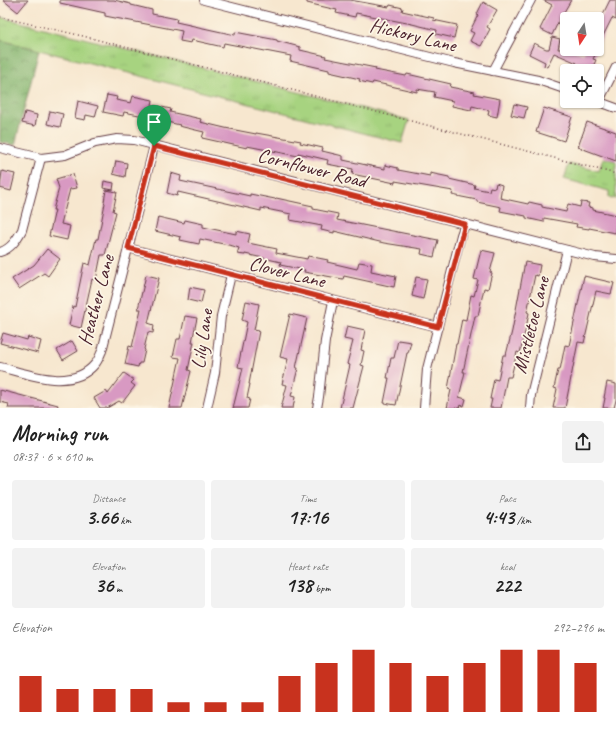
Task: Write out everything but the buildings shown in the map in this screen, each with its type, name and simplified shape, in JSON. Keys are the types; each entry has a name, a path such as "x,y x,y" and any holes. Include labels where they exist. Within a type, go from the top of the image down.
{"street":[{"name":"Hickory Lane","path":"204,0 454,63 538,80 560,88"},
{"path":"493,71 531,0"},
{"path":"604,90 616,67"},
{"path":"604,103 616,108"},
{"name":"Cornflower Road","path":"0,148 41,158 65,156 95,143 117,139 134,140 595,257 616,259"},
{"name":"Heather Lane","path":"0,367 52,380 65,380 83,374 94,365 102,351 154,146"},
{"path":"0,252 5,251 17,240 22,230 41,158"},
{"path":"424,408 427,369 465,224"},
{"name":"Clover Lane","path":"128,248 438,327"},
{"name":"Mistletoe Lane","path":"530,408 531,395 567,250"},
{"name":"Lily Lane","path":"207,408 215,373 221,316 231,275"},
{"path":"317,408 325,341 333,301"}],"path":[{"path":"0,17 87,37 616,174"}],"green space":[{"path":"0,17 409,120 402,143 0,40"},
{"path":"0,40 39,50 15,145 0,142"},
{"path":"603,158 616,161 616,199 609,197 609,191 564,179 569,164 599,171"}],"route":[{"path":"154,146 465,224 438,327 128,248 154,146"}]}
